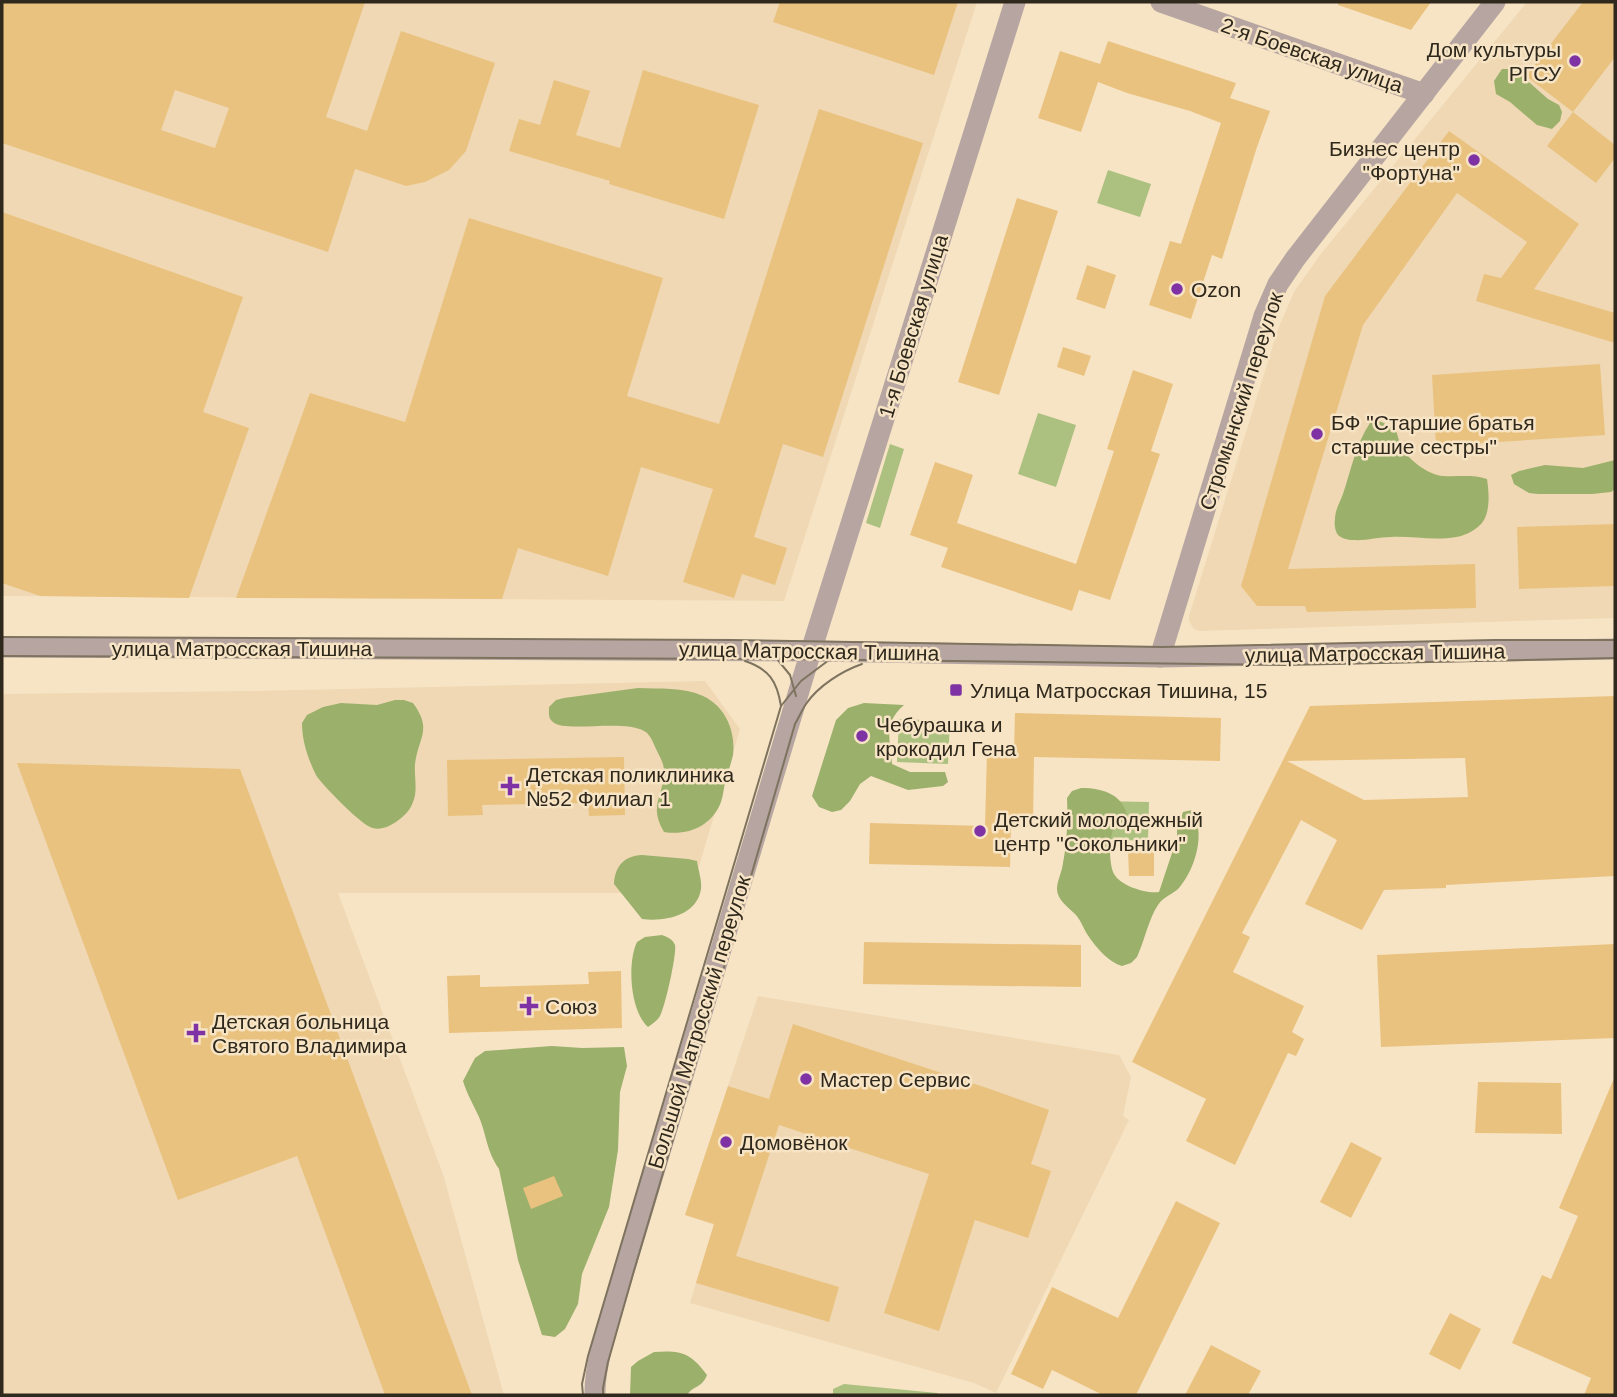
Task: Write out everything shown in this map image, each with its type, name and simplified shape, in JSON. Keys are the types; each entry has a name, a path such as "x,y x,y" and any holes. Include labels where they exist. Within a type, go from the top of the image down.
{"street":[{"name":"1-я Боевская улица","path":"810,650 1015,2"},
{"name":"2-я Боевская улица","path":"1161,2 1424,94"},
{"name":"Стромынский переулок","path":"1160,657 1264,316 1278,284 1495,2"},
{"name":"улица Матросская Тишина","path":"2,647 810,650 1160,657 1615,649"},
{"name":"Большой Матросский переулок","path":"595,1395 594,1385 599,1360 624,1271 810,650"}],"shaded area":[{"path":"2,2 977,2 784,601 2,596"},
{"path":"1527,2 1615,2 1615,618 1199,631 1194,629 1189,616 1278,329 1294,292 1320,255"},
{"name":"Детская больница Святого Владимира","path":"705,681 740,729 691,893 338,893 443,1174 504,1395 2,1395 2,694"},
{"path":"758,996 1119,1055 1131,1077 1123,1116 1129,1120 996,1393 974,1383 690,1303 714,1225 685,1215"}],"green space":[{"path":"1502,69 1514,69 1548,99 1559,105 1562,112 1560,121 1552,129 1537,125 1496,94 1494,81"},
{"path":"1108,170 1151,184 1140,217 1097,203"},
{"path":"1038,413 1076,425 1056,487 1018,474"},
{"path":"1379,421 1395,428 1406,454 1426,470 1443,476 1487,479 1489,497 1484,521 1466,534 1448,538 1391,537 1358,540 1338,535 1335,525 1336,512 1357,448 1370,423"},
{"path":"890,444 904,449 880,528 866,523"},
{"path":"1615,460 1615,489 1611,492 1529,493 1514,484 1511,475 1545,465 1583,468"},
{"path":"638,688 671,689 703,696 717,706 731,728 733,755 722,800 712,817 698,828 682,832 664,832 657,809 664,767 646,732 623,726 559,725 550,717 549,707 556,700"},
{"path":"395,700 413,703 422,720 423,734 415,764 415,793 406,814 387,827 373,828 350,811 316,775 306,750 302,723 307,715 323,707 341,703 377,705"},
{"path":"864,703 904,705 890,725 892,764 910,772 945,772 948,782 943,786 908,790 871,776 860,784 841,810 832,812 819,807 812,796 836,720 848,708"},
{"path":"899,719 950,721 948,764 897,762"},
{"path":"1081,788 1098,789 1123,804 1128,820 1113,830 1111,864 1117,878 1141,890 1159,892 1183,812 1192,810 1196,819 1199,839 1185,880 1158,905 1137,957 1122,966 1098,948 1058,893 1066,839 1067,798 1072,791"},
{"path":"1099,801 1149,802 1148,841 1098,839"},
{"path":"642,855 697,861 701,889 693,906 669,918 642,919 614,884 616,872 622,863 630,857"},
{"path":"662,935 670,938 675,945 674,959 662,1011 648,1027 637,1010 634,999 632,962 637,942 645,937"},
{"path":"552,1046 624,1047 627,1066 620,1092 618,1150 609,1207 582,1274 578,1304 565,1329 555,1337 542,1335 518,1260 499,1169 463,1081 475,1058 485,1051"},
{"path":"654,1352 685,1354 707,1375 687,1395 630,1395 631,1367"},
{"path":"844,1384 940,1395 833,1395 833,1389"}],"building":[{"path":"2,2 365,2 326,117 367,131 401,31 495,63 466,151 449,170 425,182 406,186 355,169 328,252 2,143","holes":["175,90 229,108 215,148 161,130"]},
{"path":"780,2 958,2 934,75 773,22"},
{"path":"1338,2 1431,2 1411,30 1338,5"},
{"name":"Дом культуры РГСУ","path":"1583,2 1615,2 1615,57 1573,112 1526,76"},
{"path":"1108,41 1236,83 1230,98 1270,111 1222,259 1212,255 1191,319 1149,305 1170,241 1181,244 1221,123 1098,82 1081,132 1038,118 1060,51 1100,64"},
{"path":"643,70 759,105 724,219 509,151 519,119 540,125 554,80 590,91 576,135 620,148"},
{"path":"819,109 923,143 823,457 783,444 754,537 787,548 775,585 742,574 734,598 683,582 713,489 641,467 608,576 518,548 502,599 236,598 310,393 405,422 469,218 663,278 627,396 719,424"},
{"path":"1573,112 1615,145 1615,158 1596,183 1547,146"},
{"path":"1449,131 1579,224 1534,289 1615,313 1615,343 1476,301 1484,274 1501,278 1527,242 1457,193 1363,325 1288,569 1475,564 1476,608 1307,612 1305,606 1257,606 1241,586 1325,296"},
{"path":"1017,198 1058,211 999,395 958,382"},
{"path":"2,212 243,297 203,412 249,428 189,598 40,596 2,583"},
{"path":"1087,265 1116,275 1105,309 1076,299"},
{"path":"1063,347 1091,356 1084,376 1057,367"},
{"path":"1600,364 1605,435 1436,446 1432,375"},
{"path":"1133,370 1173,384 1151,451 1160,454 1110,600 1079,590 1072,611 941,567 948,548 910,535 935,462 973,475 957,523 1076,564 1114,451 1107,449"},
{"path":"1615,524 1615,586 1519,589 1517,527"},
{"path":"1615,696 1615,876 1384,890 1362,930 1305,904 1337,840 1301,820 1242,933 1250,937 1233,972 1304,1006 1292,1032 1304,1039 1296,1056 1288,1053 1235,1165 1186,1141 1206,1099 1132,1062 1310,706","holes":["1465,758 1468,797 1364,800 1287,761"]},
{"path":"1015,713 1221,718 1220,761 1034,757 1033,827 1011,827 1010,867 869,864 870,823 985,826 987,752 1014,753"},
{"path":"624,757 625,815 589,816 588,803 482,805 483,815 448,816 447,760"},
{"path":"17,763 240,769 472,1395 385,1395 297,1156 178,1200"},
{"path":"1128,851 1154,851 1154,876 1129,876"},
{"path":"864,942 1081,945 1081,987 863,984"},
{"path":"1615,944 1615,1038 1381,1047 1377,955"},
{"path":"621,971 622,1028 449,1033 447,976 480,975 480,987 589,984 588,972"},
{"path":"793,1024 1049,1110 1031,1164 1051,1171 1028,1238 975,1220 939,1331 884,1313 929,1174 779,1125 736,1256 839,1287 829,1322 696,1283 714,1224 685,1215 728,1086 769,1099"},
{"path":"1615,1076 1615,1395 1584,1395 1591,1378 1512,1343 1542,1275 1551,1279 1578,1216 1559,1208"},
{"path":"1478,1082 1561,1083 1562,1134 1475,1133"},
{"path":"1351,1142 1382,1158 1351,1218 1320,1202"},
{"path":"554,1176 563,1196 531,1209 523,1188"},
{"path":"1176,1201 1220,1223 1136,1395 1103,1395 1052,1370 1043,1389 1011,1374 1052,1287 1118,1318"},
{"path":"1450,1313 1481,1329 1460,1370 1429,1354"},
{"path":"1211,1345 1261,1371 1248,1395 1185,1395"}],"tram line":[{"path":"2,637 732,640 1162,647 1615,640"},
{"path":"773,654 790,675 796,696"},
{"path":"2,656 778,659 1284,665 1615,658"},
{"path":"583,1395 582,1384 588,1356 781,706 801,681 829,660"},
{"path":"745,661 766,672 774,683 781,706"},
{"path":"603,1395 608,1362 633,1274 795,724 817,691 839,675 862,664"}],"place":[{"name":"Дом культуры РГСУ","path":"1575,61"},
{"name":"Бизнес центр \"Фортуна\"","path":"1474,160"},
{"name":"Ozon","path":"1177,289"},
{"name":"БФ \"Старшие братья старшие сестры\"","path":"1317,434"},
{"name":"Улица Матросская Тишина, 15","path":"956,690"},
{"name":"Чебурашка и крокодил Гена","path":"862,736"},
{"name":"Детская поликлиника №52 Филиал 1","path":"510,786"},
{"name":"Детский молодежный центр \"Сокольники\"","path":"980,831"},
{"name":"Союз","path":"529,1006"},
{"name":"Детская больница Святого Владимира","path":"196,1033"},
{"name":"Мастер Сервис","path":"806,1079"},
{"name":"Домовёнок","path":"726,1142"}]}
